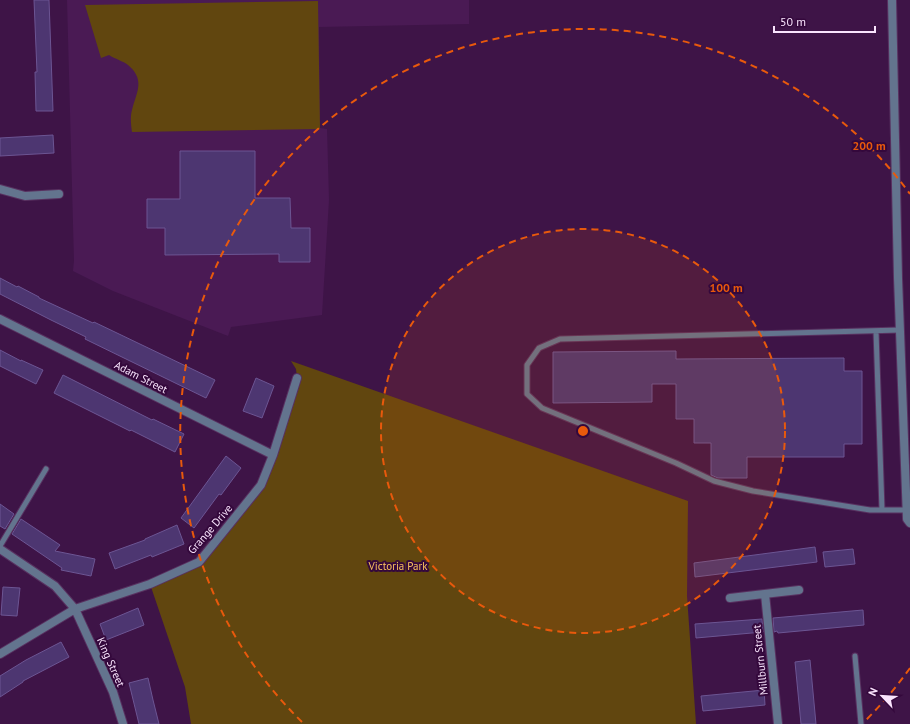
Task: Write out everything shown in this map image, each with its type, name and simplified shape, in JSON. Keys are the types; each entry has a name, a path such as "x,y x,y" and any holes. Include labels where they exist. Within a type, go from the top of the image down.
{"street":[{"path":"892,0 900,330 907,520 910,523"},
{"path":"0,189 25,196 59,194"},
{"name":"Adam Street","path":"0,319 273,455"},
{"name":"Grange Drive","path":"0,654 75,609 150,584 199,562 261,485 273,455 297,378"},
{"name":"King Street","path":"0,547 55,586 75,609 112,692 123,724"},
{"path":"730,598 799,590"},
{"name":"Millburn Street","path":"765,594 778,724"}],"lane":[{"path":"900,330 560,339 539,348 527,365 527,394 542,408 676,463 714,481 752,491 870,510 907,510"},
{"path":"876,331 882,510"},
{"path":"0,547 46,469"},
{"path":"855,656 861,724"}],"shaded area":[{"path":"67,0 469,0 469,24 319,27 320,128 327,129 329,200 322,315 231,327 228,336 113,291 73,271 74,261"}],"green space":[{"path":"318,1 320,129 132,132 131,115 138,87 137,76 134,71 124,62 109,55 101,58 85,5"},
{"name":"Victoria Park","path":"291,361 688,501 687,596 696,724 191,724 185,687 150,584 199,562 261,485 297,378 296,369"}],"building":[{"path":"34,0 49,0 53,111 36,111 35,72 37,72"},
{"path":"53,135 54,153 0,156 0,138"},
{"path":"180,151 255,151 255,198 290,198 291,228 310,228 310,262 279,262 279,254 165,255 165,228 147,228 147,199 180,199"},
{"path":"0,278 39,298 93,323 94,322 215,380 206,398 85,339 86,337 0,294"},
{"path":"0,350 43,370 36,384 0,366"},
{"path":"676,351 676,359 844,358 844,371 862,371 862,444 844,444 844,457 747,457 747,478 718,478 711,475 711,443 694,443 694,419 676,419 676,384 652,384 652,402 553,403 553,352"},
{"path":"63,375 152,420 153,419 184,434 175,452 54,393"},
{"path":"256,378 274,386 262,418 243,411"},
{"path":"226,456 241,468 221,495 219,494 194,528 181,518"},
{"path":"0,504 14,514 5,529 0,526"},
{"path":"21,519 60,545 55,551 95,559 91,576 61,570 62,568 12,534"},
{"path":"177,525 184,544 152,557 151,555 115,569 109,553 145,540"},
{"path":"815,547 817,562 695,577 694,563"},
{"path":"853,549 855,564 825,567 823,552"},
{"path":"3,587 20,588 17,616 1,615"},
{"path":"138,608 144,625 106,640 100,624"},
{"path":"863,610 864,625 778,633 777,631 774,632 773,618"},
{"path":"762,619 763,632 696,638 695,624"},
{"path":"61,642 69,657 23,681 0,697 0,676 26,660"},
{"path":"810,660 816,724 801,724 795,662"},
{"path":"148,678 159,724 139,724 129,683"},
{"path":"764,690 765,705 703,711 701,696"}]}
